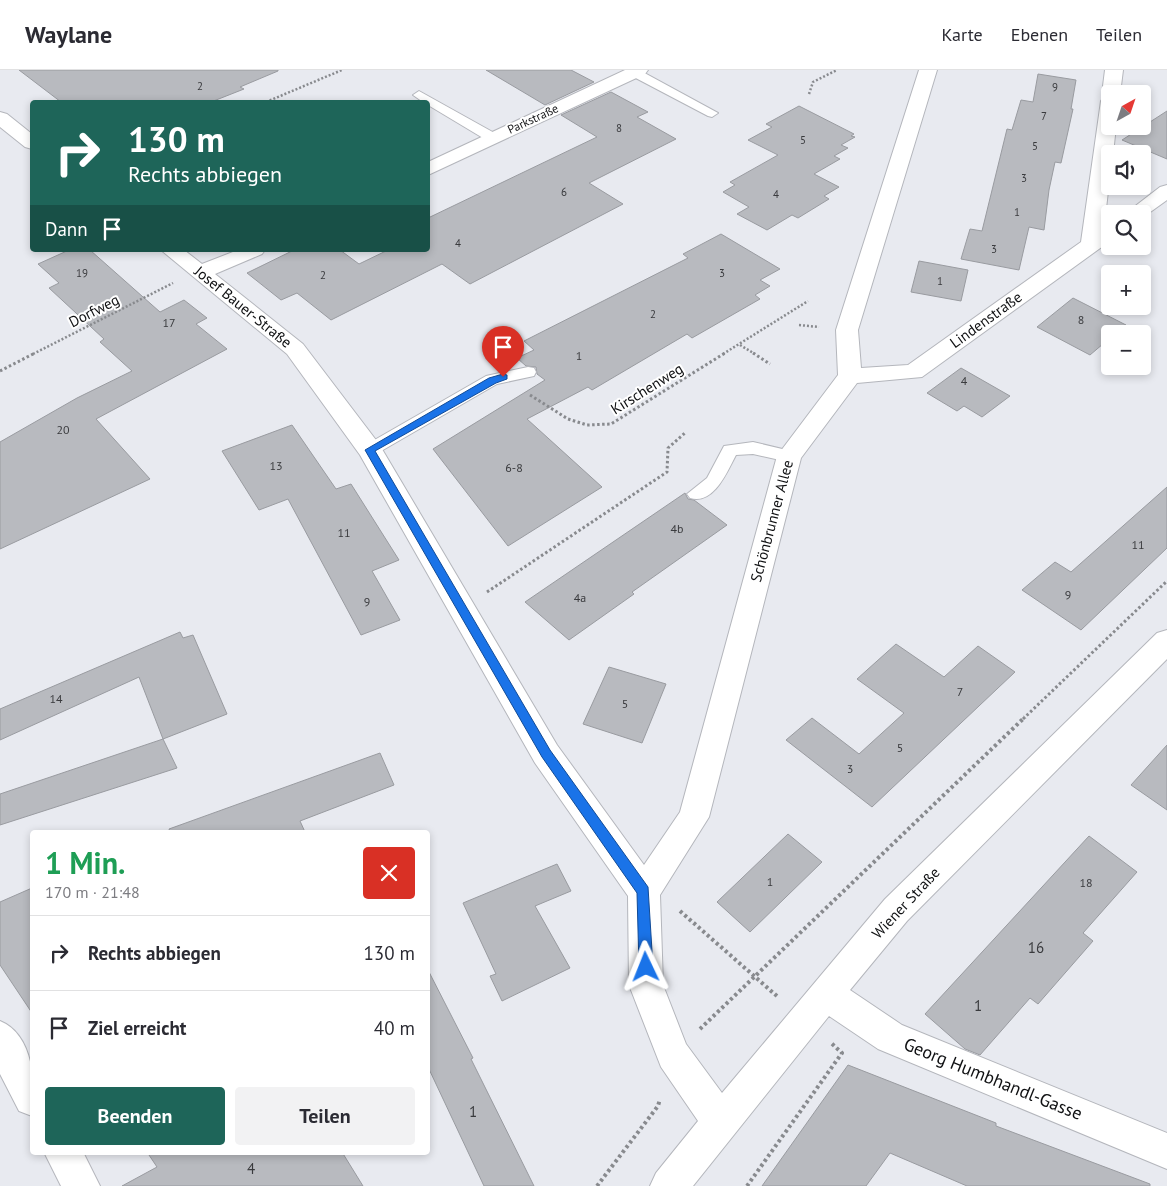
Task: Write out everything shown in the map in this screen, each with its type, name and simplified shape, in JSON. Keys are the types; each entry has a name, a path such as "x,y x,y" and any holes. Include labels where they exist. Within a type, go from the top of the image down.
{"street":[{"path":"850,376 847,330 928,70"},
{"path":"1112,85 1114,70"},
{"name":"Parkstraße","path":"430,168 636,71"},
{"path":"0,118 30,141"},
{"path":"1091,244 1105,135"},
{"path":"1148,205 1167,191"},
{"name":"Lindenstraße","path":"850,376 914,372 1101,237"},
{"name":"Josef Bauer-Straße","path":"174,252 295,349 370,450 546,754 644,892"},
{"path":"200,272 250,252"},
{"name":"Schönbrunner Allee","path":"644,892 694,817 789,456 850,376"},
{"name":"Wiener Straße","path":"669,1186 720,1121 896,910 1167,641"},
{"path":"644,892 646,985 673,1055 720,1121"},
{"name":"Georg Humbhandl-Gasse","path":"826,994 890,1037 1167,1151"},
{"path":"0,1038 30,1094"},
{"path":"64,1155 80,1186"}],"lane":[{"path":"636,71 712,113"},
{"path":"419,95 428,100"},
{"path":"430,101 493,138"},
{"path":"370,450 492,380 528,372"},
{"path":"696,494 714,482 730,450 753,448 789,456"}],"path":[{"path":"271,100 342,70"},
{"path":"809,94 814,82 837,70"},
{"name":"Dorfweg","path":"0,371 178,281 200,272"},
{"name":"Kirschenweg","path":"525,391 560,418 572,423 599,426 612,424 808,301"},
{"path":"740,344 770,364"},
{"path":"462,609 667,472 668,448 686,432"},
{"path":"597,1186 658,1106 673,1055 1167,581"}],"building":[{"path":"19,70 278,70 240,87 244,89 216,100 58,100"},
{"path":"486,70 571,70 594,82 545,105"},
{"path":"1038,74 1076,80 1071,109 1073,109 1061,163 1055,162 1049,190 1044,230 1029,227 1019,270 961,259 970,229 982,231 1007,129 1012,130 1021,100 1033,102"},
{"path":"611,92 648,112 637,117 676,139 589,183 623,204 470,284 442,264 331,320 297,293 281,300 247,273 290,252 343,252 359,264 384,252 430,252 430,217 597,137 561,115"},
{"path":"799,106 854,134 851,136 855,137 841,145 848,148 834,156 840,159 814,174 839,187 824,196 829,199 798,218 792,215 767,230 737,214 749,207 723,192 735,185 730,182 778,155 748,140 772,127 766,124"},
{"path":"1167,111 1167,159 1151,152 1151,145 1134,145 1122,140 1130,135 1151,135 1151,121"},
{"path":"721,234 780,269 760,280 770,286 755,295 760,299 692,338 687,334 592,390 588,387 527,419 602,487 508,546 433,449 545,380 537,374 536,367 526,366 517,358 534,350 524,341 688,258 683,254"},
{"path":"65,252 92,252 160,312 184,300 207,318 196,324 227,349 96,419 150,479 0,549 0,442 77,398 132,371 100,342 104,339 49,288 59,283 38,264"},
{"path":"919,261 968,270 961,301 911,292"},
{"path":"1073,298 1101,312 1101,315 1106,315 1126,325 1101,325 1101,346 1090,355 1037,327"},
{"path":"961,368 1010,396 982,417 964,406 957,411 927,393"},
{"path":"292,425 336,489 351,484 399,560 372,571 400,620 361,635 288,499 259,510 222,451"},
{"path":"1167,487 1167,548 1081,630 1022,590 1055,562 1071,572"},
{"path":"685,493 688,499 694,500 727,525 632,592 634,594 569,640 525,602"},
{"path":"180,632 183,638 193,635 227,714 163,739 139,677 0,740 0,709"},
{"path":"896,644 944,677 978,646 1015,672 872,807 786,740 812,718 859,754 904,713 857,679"},
{"path":"609,667 666,684 642,743 583,724"},
{"path":"163,739 177,768 0,825 0,794"},
{"path":"1167,745 1167,810 1131,785"},
{"path":"380,753 394,785 300,821 304,830 169,829"},
{"path":"788,834 822,862 750,932 717,902"},
{"path":"1089,836 1137,872 1083,933 1093,941 1038,1004 1030,998 980,1055 965,1049 925,1014"},
{"path":"557,864 571,891 535,906 570,968 502,1001 490,976 496,974 463,903"},
{"path":"30,889 30,1010 0,965 0,902"},
{"path":"430,974 473,1058 471,1059 534,1186 484,1186 430,1071"},
{"path":"848,1065 996,1123 996,1126 1150,1184 1150,1186 967,1186 890,1153 866,1186 762,1186"},
{"path":"149,1155 344,1155 363,1186 122,1186 157,1167"}],"route":[{"path":"503,377 492,380 370,450 546,754 644,892 646,967"}]}
